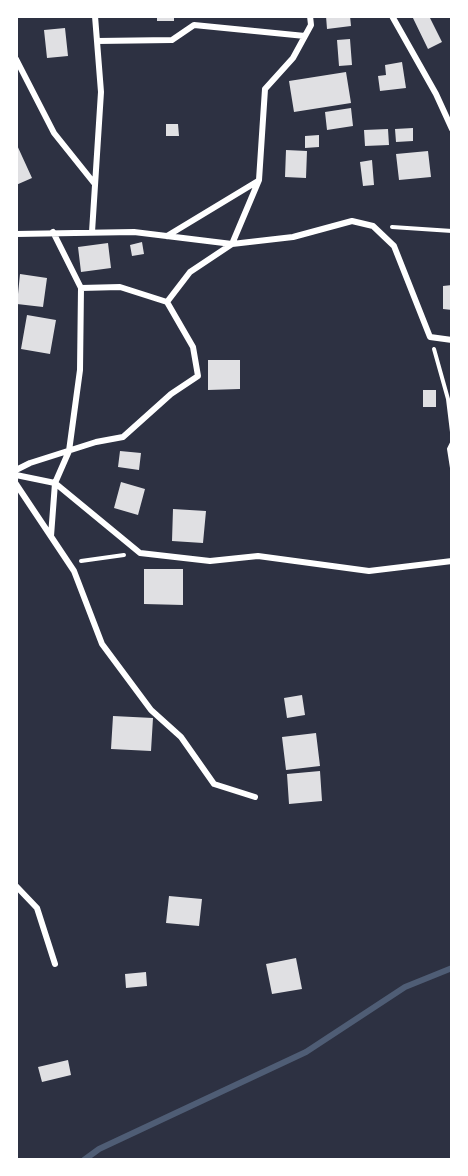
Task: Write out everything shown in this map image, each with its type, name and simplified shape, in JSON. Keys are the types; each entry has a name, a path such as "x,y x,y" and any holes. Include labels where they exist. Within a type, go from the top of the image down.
{"street":[{"path":"92,232 101,92 95,16"},
{"path":"167,302 190,272 232,244 259,180 265,89 293,58 311,25 310,16"},
{"path":"392,16 436,94 452,129"},
{"path":"97,41 172,40 194,24 305,36"},
{"path":"16,59 54,133 95,183"},
{"path":"166,236 259,180"},
{"path":"16,234 134,232 232,244 293,237 352,221 373,226 394,246 430,337 452,340"},
{"path":"51,536 55,483 69,451 80,370 81,288 53,232"},
{"path":"16,470 69,451 123,437 171,394 198,376 193,347 167,302 120,287 81,288"},
{"path":"16,475 55,483 140,553 210,561 258,556 369,571 452,561"},
{"path":"16,484 69,563 102,644 151,710 180,737 214,784 255,797"},
{"path":"16,886 37,908 56,964"}],"path":[{"path":"373,226 452,231"},
{"path":"430,337 448,399 452,432"},
{"path":"452,443 449,449 452,468"},
{"path":"69,563 140,553"}],"building":[{"path":"157,16 174,16 174,21 157,21"},
{"path":"326,16 350,16 351,26 327,29"},
{"path":"412,16 429,16 442,42 428,49"},
{"path":"65,28 68,56 47,58 44,30"},
{"path":"350,39 352,65 339,66 337,40"},
{"path":"402,62 406,88 380,91 378,76 386,75 385,65"},
{"path":"346,72 351,103 294,112 289,81"},
{"path":"351,108 353,126 327,130 325,112"},
{"path":"166,124 178,124 179,136 166,136"},
{"path":"413,128 413,141 396,142 395,129"},
{"path":"388,129 389,145 365,146 364,130"},
{"path":"319,135 319,147 305,148 305,136"},
{"path":"16,143 32,178 16,185"},
{"path":"286,150 307,151 306,178 285,177"},
{"path":"428,151 431,177 399,180 396,154"},
{"path":"372,160 374,185 363,186 360,162"},
{"path":"142,242 144,254 132,256 130,245"},
{"path":"108,243 111,268 81,272 78,247"},
{"path":"20,274 47,278 43,307 17,304"},
{"path":"452,285 452,310 443,309 443,286"},
{"path":"27,315 56,320 50,354 21,349"},
{"path":"208,360 240,360 240,389 208,390"},
{"path":"423,390 436,390 436,407 423,407"},
{"path":"120,451 141,453 139,470 118,467"},
{"path":"121,482 145,489 138,515 114,508"},
{"path":"173,509 206,511 203,543 172,541"},
{"path":"144,569 183,569 183,605 144,604"},
{"path":"302,695 305,715 287,718 284,698"},
{"path":"113,716 153,718 151,751 111,749"},
{"path":"316,733 320,766 286,770 282,737"},
{"path":"320,771 322,801 289,804 287,774"},
{"path":"169,896 202,899 199,926 166,923"},
{"path":"296,958 302,989 272,994 266,964"},
{"path":"146,972 147,986 126,988 125,974"},
{"path":"68,1060 71,1075 42,1082 38,1067"}],"waterway":[{"path":"84,1160 99,1149 306,1052 405,987 452,968"}]}
